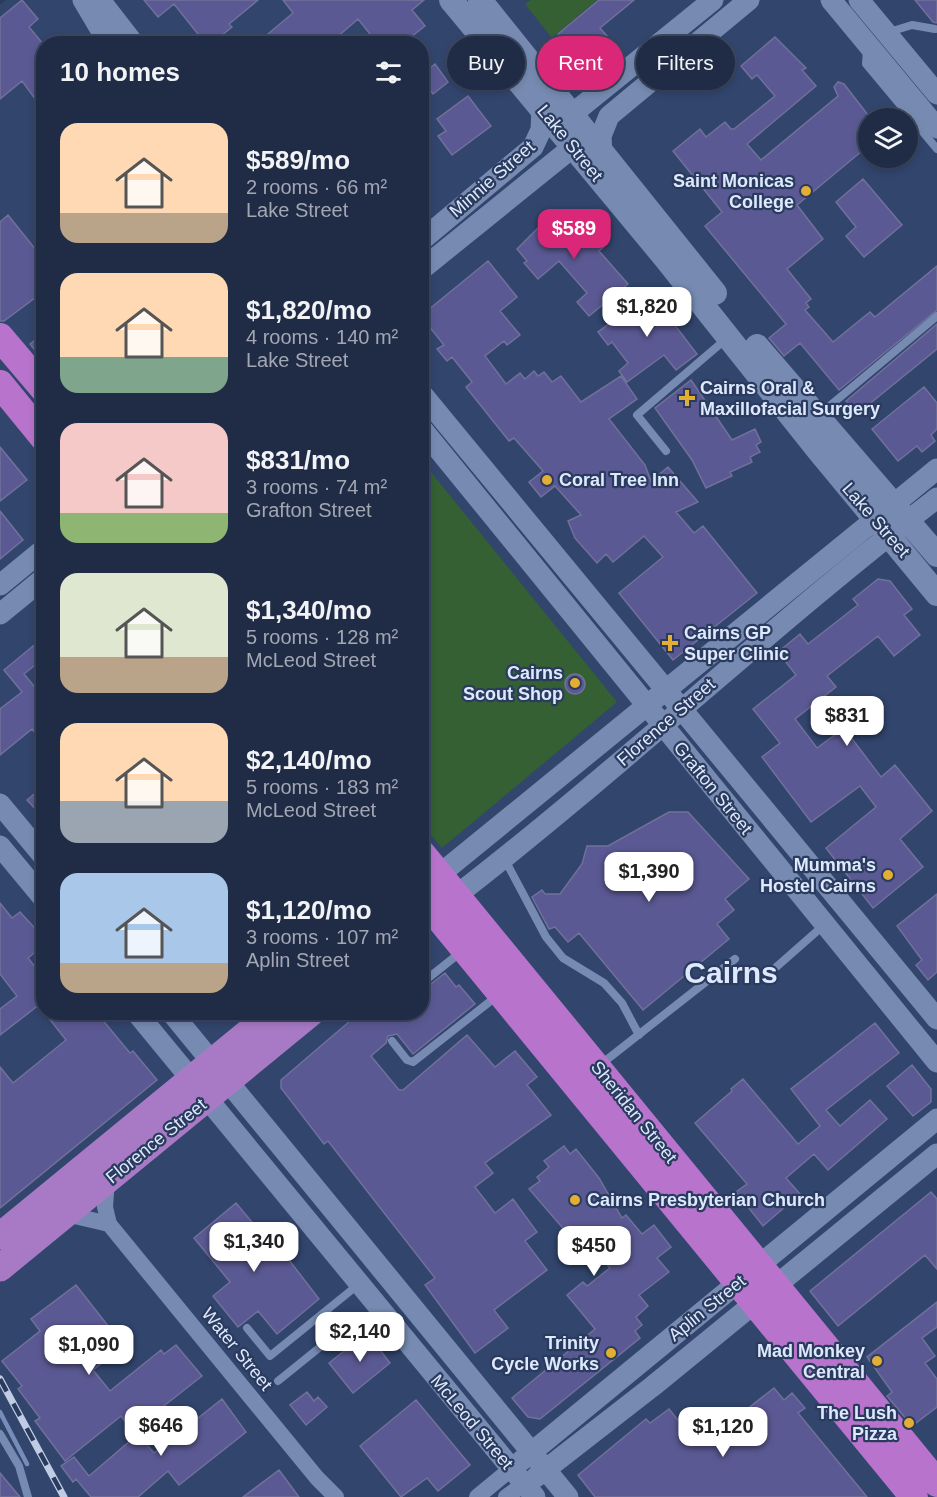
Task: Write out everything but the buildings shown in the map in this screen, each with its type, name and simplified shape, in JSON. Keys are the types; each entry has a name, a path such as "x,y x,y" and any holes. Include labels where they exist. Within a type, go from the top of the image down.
{"highway":[{"path":"0,336 36,379"},
{"path":"0,384 36,428"},
{"name":"Sheridan Street","path":"431,892 466,948 502,992 598,1067 690,1203"},
{"name":"Sheridan Street","path":"431,892 546,1025 809,1349 914,1497"},
{"name":"Sheridan Street","path":"809,1349 937,1483"}],"main road":[{"name":"Lake Street","path":"451,0 492,36"},
{"name":"Lake Street","path":"480,0 496,36"},
{"name":"Lake Street","path":"525,68 571,115 777,371 817,417 892,520 937,594"},
{"name":"Lake Street","path":"525,82 573,147 729,337 892,520 937,555"},
{"path":"571,115 573,147"},
{"name":"Florence Street","path":"220,1072 266,1020"},
{"name":"Florence Street","path":"4,1230 220,1072 300,1020"},
{"name":"Florence Street","path":"0,1268 107,1180 199,1089"}],"street":[{"path":"83,0 104,36"},
{"path":"99,0 128,36"},
{"path":"624,73 713,0"},
{"path":"602,153 601,136 606,120 634,94 749,0"},
{"path":"831,0 936,93"},
{"path":"859,0 876,38 937,128"},
{"path":"571,115 602,90"},
{"path":"622,90 634,94"},
{"name":"Minnie Street","path":"429,234 515,163 537,141 541,130 542,108"},
{"name":"Minnie Street","path":"429,263 573,147"},
{"path":"515,163 526,168 530,180"},
{"name":"Grafton Street","path":"429,402 937,1019"},
{"name":"Grafton Street","path":"429,438 824,924 929,1039 937,1062"},
{"name":"Florence Street","path":"431,892 504,857 663,726 831,582 892,520 937,469"},
{"name":"Florence Street","path":"431,892 646,706 892,520 937,498"},
{"path":"0,585 36,556"},
{"path":"0,614 36,585"},
{"path":"611,660 625,656 629,644"},
{"path":"727,804 729,793 738,785 749,790"},
{"path":"0,804 36,847"},
{"path":"0,846 36,889"},
{"name":"McLeod Street","path":"143,1020 523,1483"},
{"name":"McLeod Street","path":"178,1020 568,1497"},
{"name":"Aplin Street","path":"506,1497 523,1483 546,1470 756,1284 937,1119"},
{"name":"Aplin Street","path":"523,1483 531,1452 756,1284 937,1154"},
{"path":"66,1214 109,1224 105,1207 107,1180"},
{"name":"Water Street","path":"109,1224 316,1478 336,1497"},
{"name":"Aplin Street","path":"477,1497 523,1483"}],"lane":[{"path":"935,29 912,25 876,38 866,64 937,149"},
{"path":"817,417 937,316"},
{"path":"666,451 637,415 729,337"},
{"path":"504,857 546,937 563,958 604,983 622,1003 639,1035"},
{"path":"774,969 824,924"},
{"path":"429,977 466,948"},
{"path":"598,1067 735,959"},
{"path":"392,1041 407,1060 413,1062 502,992"},
{"path":"247,1328 270,1356 359,1284"},
{"path":"278,1381 335,1335 336,1323 326,1311"},
{"path":"0,1434 19,1466 28,1497"}],"shaded area":[{"path":"6,0 937,0 937,1497 0,1497 0,5"}],"green space":[{"path":"531,0 597,0 554,36 550,36 525,4"},
{"path":"429,470 617,702 442,848 429,832"}],"waterway":[{"path":"0,1412 27,1464"}],"railway":[{"path":"0,1379 64,1497"}],"place":[{"name":"Saint Monicas College","path":"806,191"},
{"name":"Cairns Oral & Maxillofacial Surgery","path":"687,398"},
{"name":"Coral Tree Inn","path":"547,480"},
{"name":"Cairns GP Super Clinic","path":"670,643"},
{"name":"Cairns Scout Shop","path":"575,683"},
{"name":"Mumma's Hostel Cairns","path":"888,875"},
{"name":"Cairns Presbyterian Church","path":"575,1200"},
{"name":"Trinity Cycle Works","path":"611,1353"},
{"name":"Mad Monkey Central","path":"877,1361"},
{"name":"The Lush Pizza","path":"909,1423"}],"district":[{"name":"Cairns","path":"731,972"}]}
